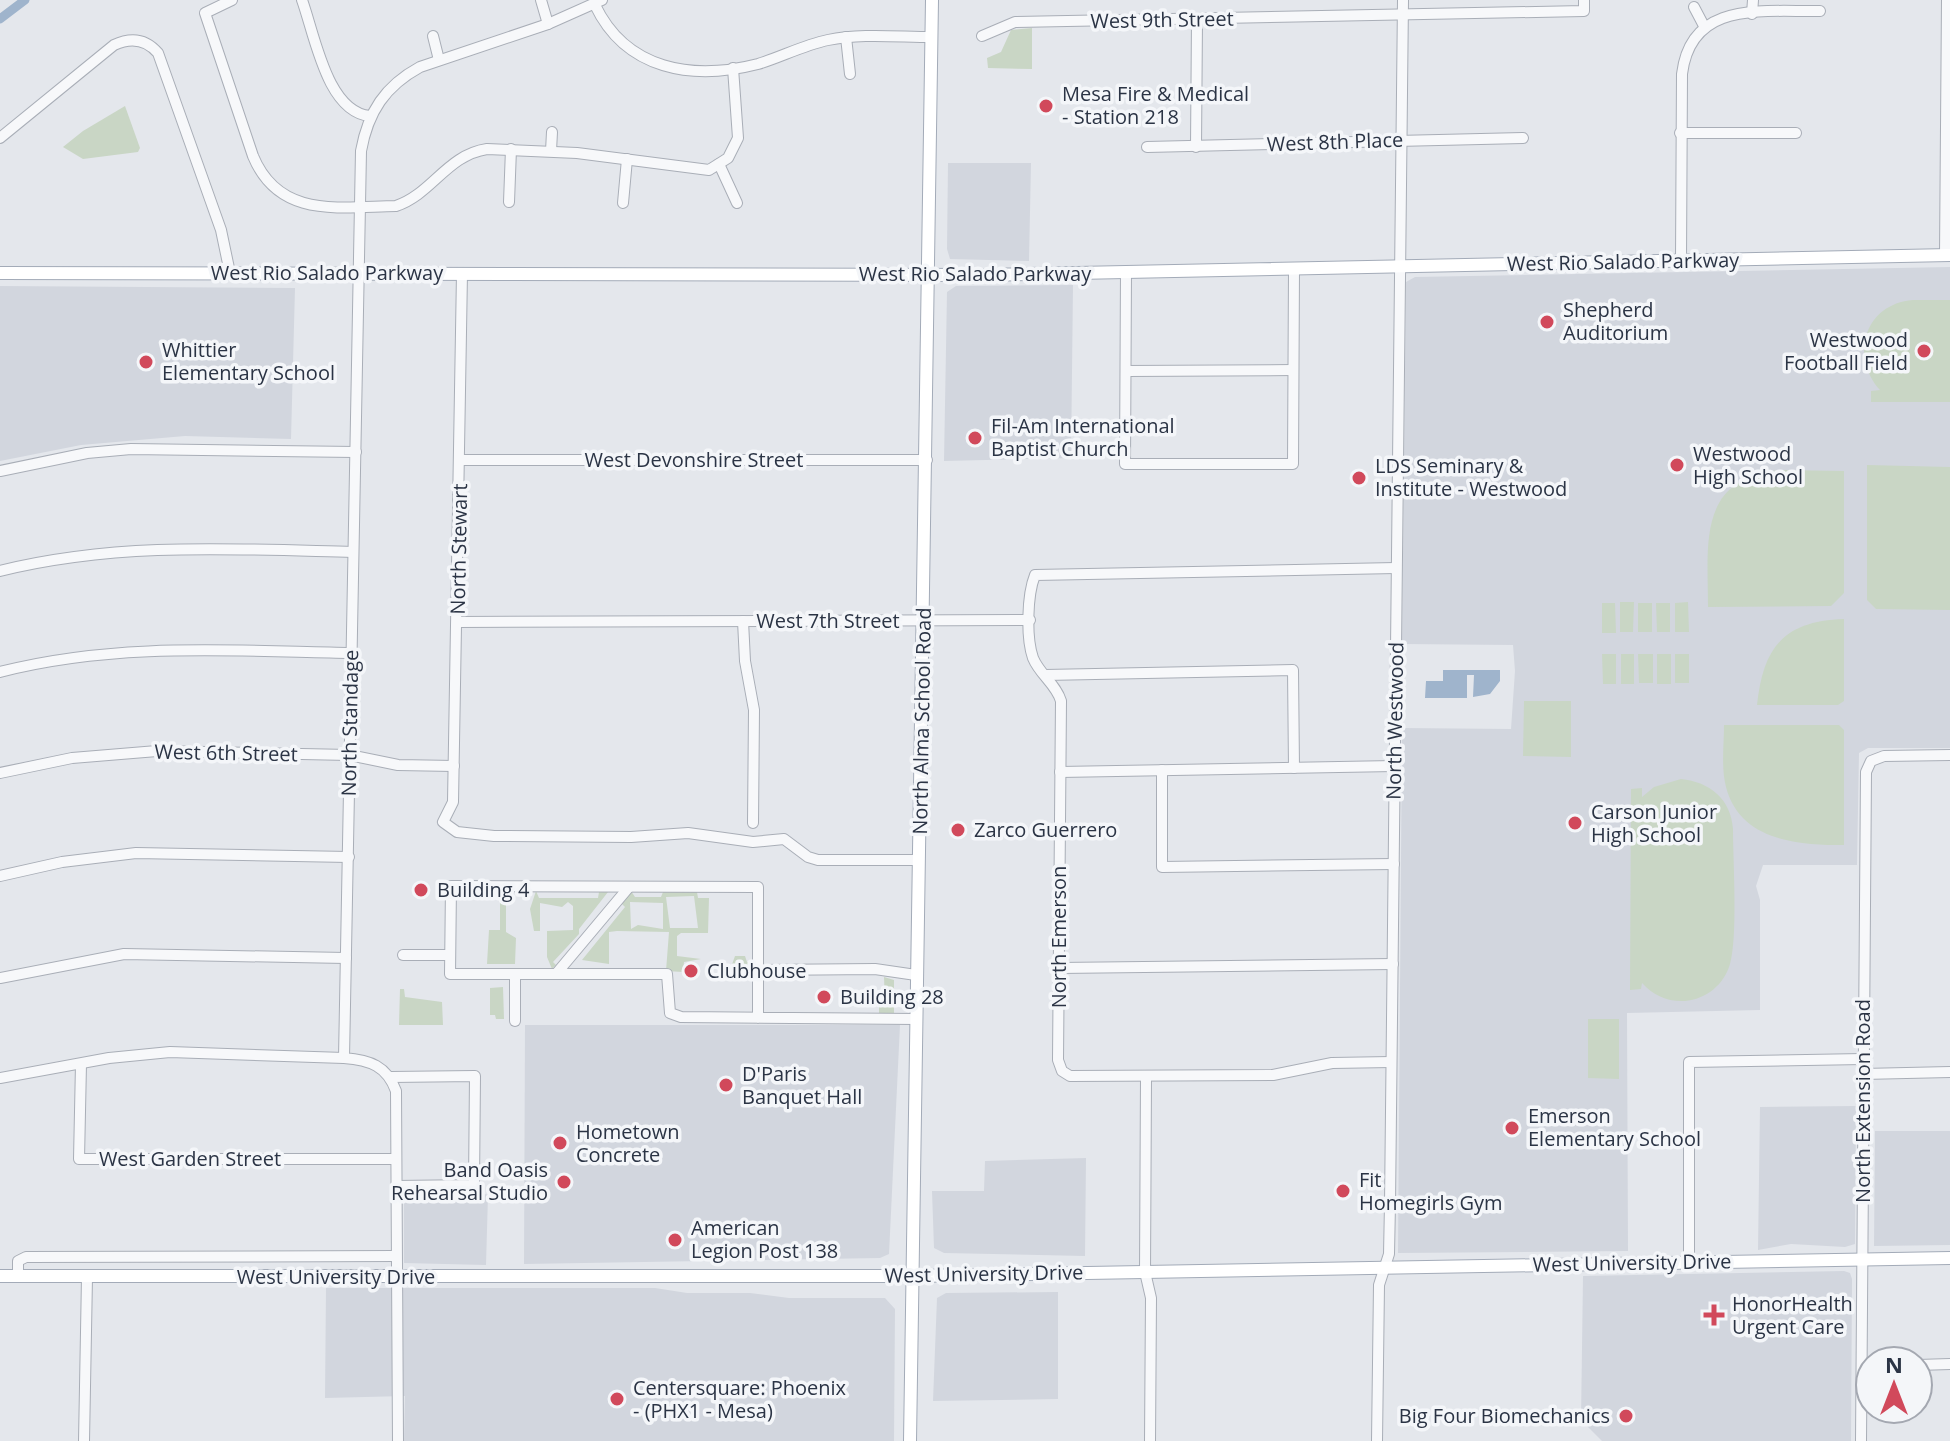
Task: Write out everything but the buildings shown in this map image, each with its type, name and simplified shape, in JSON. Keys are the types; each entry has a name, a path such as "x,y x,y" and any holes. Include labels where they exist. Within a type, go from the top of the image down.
{"main road":[{"name":"North Alma School Road","path":"910,1441 916,975 925,621 932,0"},
{"name":"West Rio Salado Parkway","path":"0,273 930,275 1948,255"},
{"name":"West University Drive","path":"0,1276 913,1276 1950,1258"}],"street":[{"path":"232,0 205,13 262,178 272,189 301,204 396,206 411,201 463,155 487,149 551,151 709,170 734,150 738,138 733,68"},
{"path":"302,0 338,99 358,115 370,116 392,85 420,67 548,24 599,2 614,38 651,63 733,68 846,37 932,37"},
{"path":"541,0 548,24"},
{"name":"North Westwood","path":"1377,1441 1379,1283 1389,1252 1403,0"},
{"path":"1752,14 1753,0"},
{"path":"1947,0 1948,255"},
{"name":"West 9th Street","path":"982,36 1015,22 1403,15 1584,5"},
{"path":"1694,7 1704,26"},
{"path":"1681,261 1680,133 1684,57 1695,34 1726,16 1820,11"},
{"path":"1196,147 1197,19"},
{"path":"433,36 439,60"},
{"path":"846,37 850,74"},
{"path":"0,138 114,45 133,40 151,45 158,53 221,230 230,273"},
{"name":"North Standage","path":"344,1058 359,275 357,207 361,151 370,116"},
{"path":"551,151 552,132"},
{"path":"1680,133 1796,133"},
{"name":"West 8th Place","path":"1147,147 1523,138"},
{"path":"509,202 511,149"},
{"path":"623,203 627,159"},
{"path":"719,164 737,203"},
{"path":"1126,272 1125,464 1293,464 1294,269"},
{"name":"North Stewart","path":"462,273 453,802 443,822 457,832 494,836 631,837 688,833 753,842 784,839 808,857 818,860 919,860"},
{"path":"1126,371 1293,370"},
{"path":"0,471 87,453 131,449 356,452"},
{"name":"West Devonshire Street","path":"461,460 927,460"},
{"path":"0,571 64,557 140,549 353,552"},
{"path":"1030,620 1035,575 1396,568"},
{"name":"West 7th Street","path":"457,622 1030,620"},
{"name":"North Emerson","path":"1030,620 1033,658 1057,689 1061,701 1058,1060 1062,1071 1070,1076 1146,1078"},
{"path":"743,621 745,661 754,700 753,823"},
{"path":"0,672 49,661 137,650 352,653"},
{"path":"1045,675 1293,670 1294,768"},
{"name":"West 6th Street","path":"0,773 115,753 349,755 398,765 454,766"},
{"name":"North Extension Road","path":"1865,1345 1862,1258 1866,772 1871,761 1884,756 1950,755"},
{"path":"1060,772 1394,766"},
{"path":"1162,770 1162,867 1394,864"},
{"path":"0,876 62,862 136,853 349,857"},
{"path":"758,1018 758,887 451,886 450,974 667,974 670,1013 681,1017 758,1018 916,1019"},
{"path":"556,974 629,887"},
{"path":"0,978 124,954 346,958"},
{"path":"403,955 450,955"},
{"path":"1059,968 1393,964"},
{"path":"758,970 875,969 916,975"},
{"path":"515,974 515,1021"},
{"path":"0,1078 170,1052 344,1058 375,1064 391,1077 475,1076 474,1185 396,1186"},
{"path":"1689,1261 1689,1062 1863,1059"},
{"path":"1150,1441 1151,1298 1145,1272 1146,1078 1273,1075 1332,1063 1391,1062"},
{"name":"West Garden Street","path":"81,1064 79,1159 396,1159"},
{"path":"1863,1074 1950,1072"},
{"path":"391,1077 397,1108 398,1441"},
{"name":"West University Drive","path":"18,1276 18,1261 26,1257 396,1256"},
{"path":"84,1441 87,1277"}],"shaded area":[{"path":"948,163 1031,163 1029,261 950,259 947,249"},
{"path":"1950,267 1950,748 1868,748 1859,753 1857,865 1763,865 1756,886 1760,900 1760,1010 1627,1013 1628,1251 1398,1253 1402,728 1511,729 1515,671 1513,645 1402,644 1406,282 1415,277"},
{"path":"1073,285 1071,458 944,461 947,292 956,286"},
{"name":"Whittier Elementary School","path":"0,286 295,288 291,439 185,436 81,445 0,461"},
{"path":"525,1025 900,1025 889,1254 880,1258 524,1264"},
{"path":"1856,1106 1855,1244 1845,1247 1791,1244 1758,1250 1760,1107"},
{"path":"1875,1131 1950,1131 1950,1245 1874,1246"},
{"path":"1086,1158 1085,1256 944,1253 934,1248 932,1191 984,1191 985,1161"},
{"path":"475,1191 488,1195 486,1265 404,1263 404,1197 414,1192"},
{"path":"1850,1273 1852,1279 1851,1441 1602,1441 1581,1420 1583,1276"},
{"path":"326,1288 655,1288 687,1293 750,1293 789,1298 885,1298 895,1309 894,1441 404,1441 405,1396 325,1398"},
{"path":"1058,1292 1058,1399 933,1401 937,1298 946,1293"}],"green space":[{"path":"1032,28 1032,69 988,68 987,58 1001,52 1011,30"},
{"path":"125,106 140,148 138,152 83,159 63,147 83,131"},
{"path":"1913,300 1950,300 1950,402 1871,402 1871,391 1880,390 1866,362 1864,348 1867,334 1873,321 1883,311"},
{"path":"1867,465 1950,467 1950,610 1876,609 1867,600"},
{"path":"1779,470 1844,471 1844,593 1831,606 1708,607 1709,538 1720,501 1733,486 1752,476"},
{"path":"1620,602 1634,602 1633,632 1620,632"},
{"path":"1688,602 1689,632 1675,632 1675,603"},
{"path":"1602,603 1615,603 1616,633 1602,633"},
{"path":"1638,603 1652,603 1652,632 1638,632"},
{"path":"1656,603 1670,603 1670,632 1657,632"},
{"path":"1844,619 1844,701 1838,705 1757,705 1765,668 1780,641 1806,625"},
{"path":"1602,654 1616,654 1616,684 1603,684"},
{"path":"1621,654 1634,654 1634,684 1621,684"},
{"path":"1638,654 1653,654 1653,683 1639,683"},
{"path":"1657,654 1671,654 1671,684 1657,684"},
{"path":"1675,654 1689,654 1689,683 1675,683"},
{"path":"1524,701 1571,701 1571,757 1523,756"},
{"path":"1724,725 1839,725 1844,730 1844,845 1790,841 1757,829 1744,819 1733,805 1724,780"},
{"path":"1681,779 1710,788 1728,809 1733,829 1734,918 1727,972 1707,994 1693,1000 1679,1001 1662,997 1642,983 1641,989 1630,990 1631,789 1642,788 1642,797 1654,787"},
{"path":"536,891 539,898 598,898 599,892 608,892 579,929 579,934 553,962 556,965 552,969 547,957 547,931 573,930 573,906 568,902 562,907 540,903 540,931 534,931 530,909"},
{"path":"631,891 635,897 661,897 663,892 697,892 698,898 709,898 708,933 681,933 677,936 677,956 701,959 684,962 683,972 666,971 669,932 617,931 609,932 609,964 582,960 625,907 621,903","holes":["694,896 698,928 670,928 666,897","630,902 663,903 663,929 638,925 631,929"]},
{"path":"500,901 506,901 506,932 516,938 515,964 487,964 489,930 500,930"},
{"path":"735,956 745,956 747,962 754,962 754,973 737,978 730,970"},
{"path":"884,977 894,980 894,1014 879,1014 879,1006 885,1003"},
{"path":"503,987 504,1019 496,1019 495,1015 490,1015 490,988"},
{"path":"400,989 404,989 405,997 442,1002 443,1025 399,1025"},
{"path":"1588,1019 1619,1019 1619,1079 1588,1078"}],"water":[{"path":"1443,670 1500,670 1500,681 1490,694 1473,697 1474,675 1467,675 1467,698 1425,698 1426,681 1443,681"}],"waterway":[{"path":"0,19 25,0"}],"place":[{"name":"Mesa Fire & Medical - Station 218","path":"1046,106"},
{"name":"Shepherd Auditorium","path":"1547,322"},
{"name":"Westwood Football Field","path":"1924,351"},
{"name":"Whittier Elementary School","path":"146,362"},
{"name":"Fil-Am International Baptist Church","path":"975,438"},
{"name":"Westwood High School","path":"1677,465"},
{"name":"LDS Seminary & Institute - Westwood","path":"1359,478"},
{"name":"Carson Junior High School","path":"1575,823"},
{"name":"Zarco Guerrero","path":"958,830"},
{"name":"Building 4","path":"421,890"},
{"name":"Clubhouse","path":"691,971"},
{"name":"Building 28","path":"824,997"},
{"name":"D'Paris Banquet Hall","path":"726,1085"},
{"name":"Emerson Elementary School","path":"1512,1128"},
{"name":"Hometown Concrete","path":"560,1143"},
{"name":"Band Oasis Rehearsal Studio","path":"564,1182"},
{"name":"Fit Homegirls Gym","path":"1343,1191"},
{"name":"American Legion Post 138","path":"675,1240"},
{"name":"HonorHealth Urgent Care","path":"1714,1315"},
{"name":"Centersquare: Phoenix - (PHX1 - Mesa)","path":"617,1399"},
{"name":"Big Four Biomechanics","path":"1626,1416"}]}
